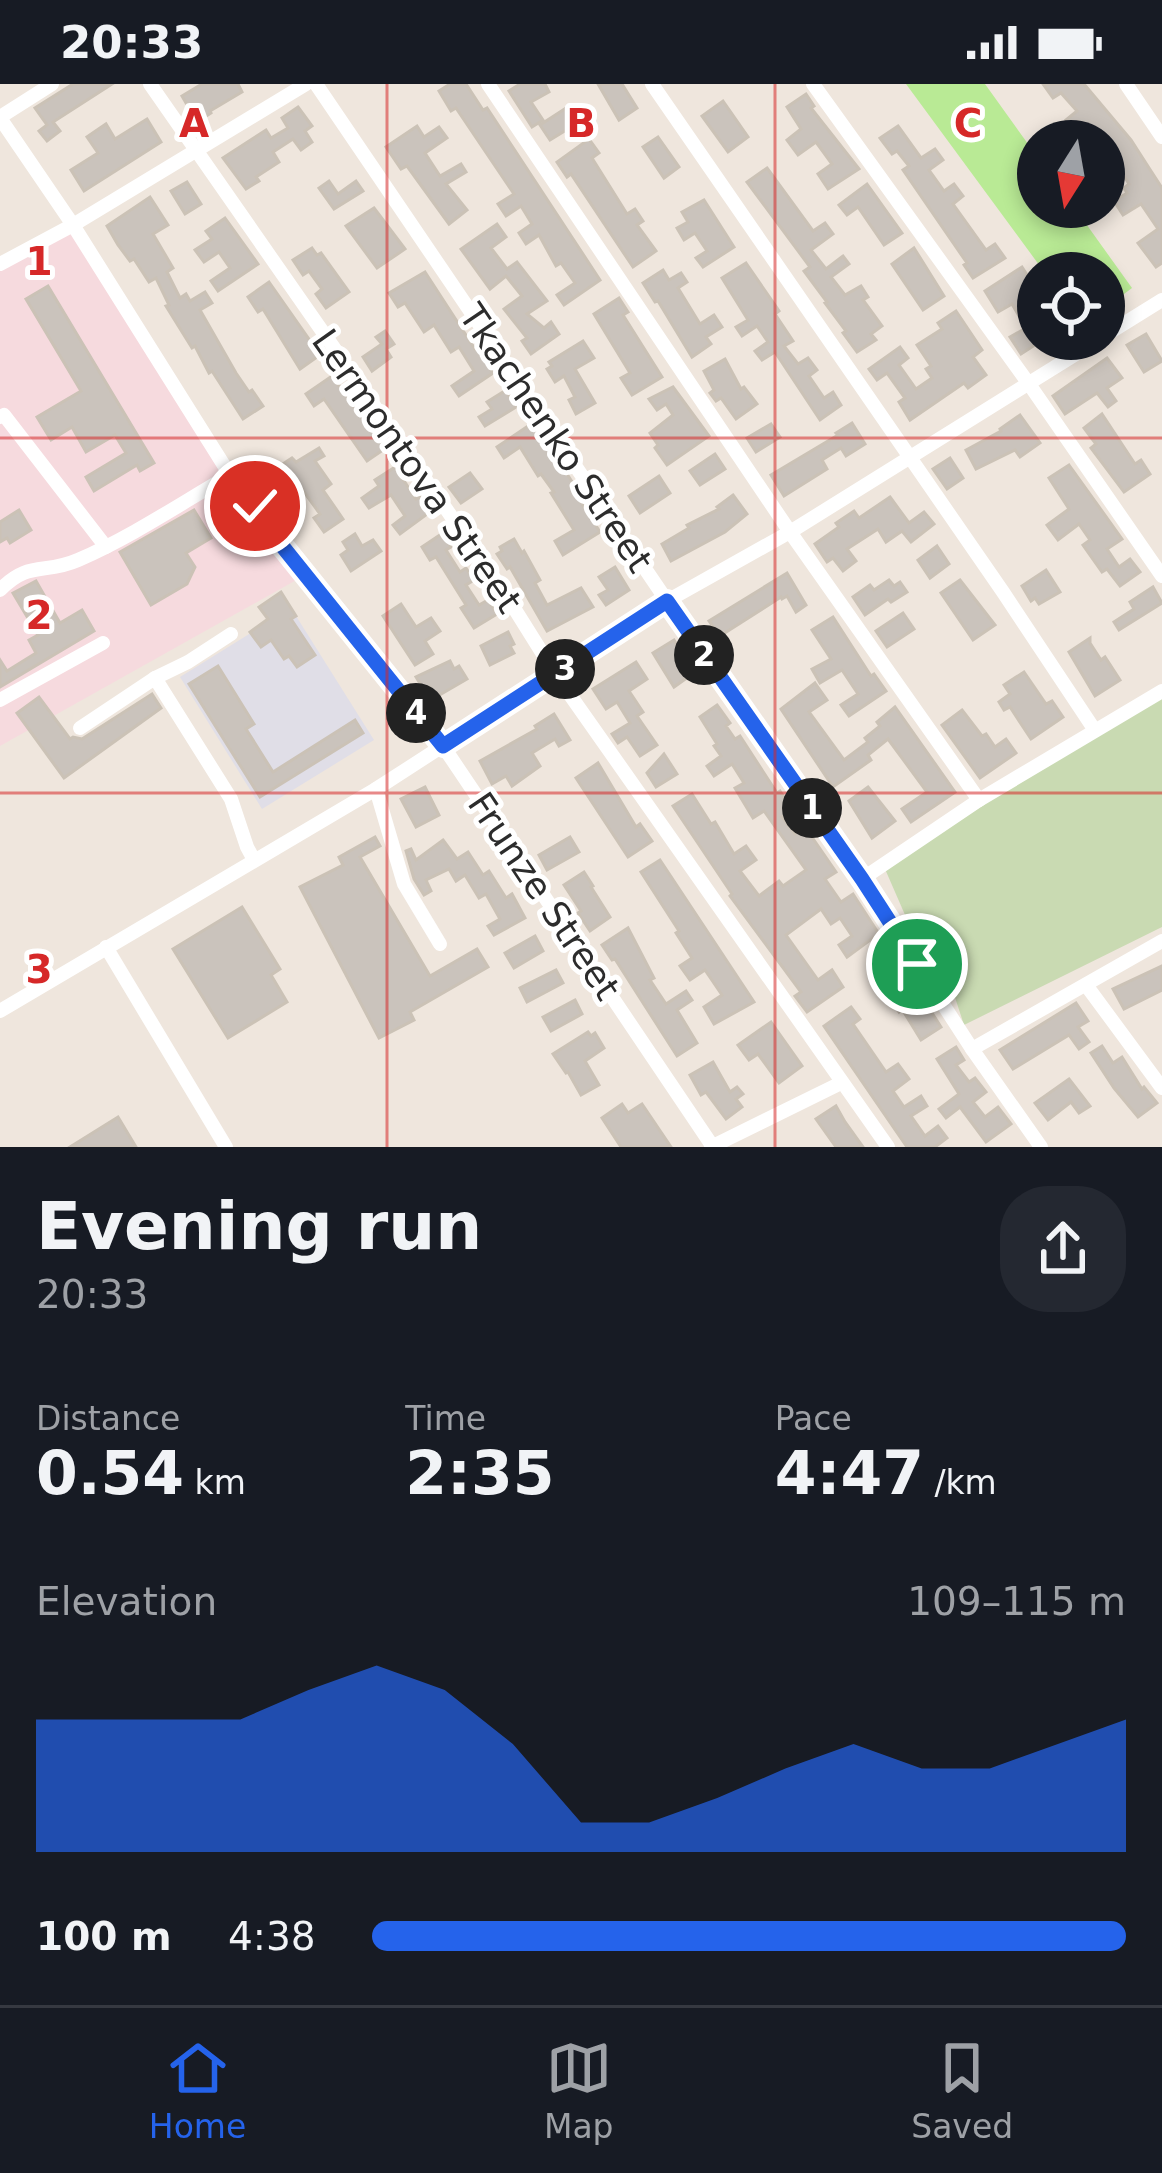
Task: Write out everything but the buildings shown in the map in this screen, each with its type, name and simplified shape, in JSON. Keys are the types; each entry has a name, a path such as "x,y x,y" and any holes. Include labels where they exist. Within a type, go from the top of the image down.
{"street":[{"path":"0,117 52,84"},
{"name":"Lermontova Street","path":"150,84 888,1147"},
{"path":"0,265 306,84"},
{"name":"Tkachenko Street","path":"316,84 1041,1147"},
{"path":"488,84 790,532 979,800"},
{"path":"652,84 1094,729"},
{"path":"812,84 1162,576"},
{"path":"1126,84 1162,137"},
{"name":"Frunze Street","path":"0,117 230,476 443,746 712,1147"},
{"path":"1125,323 1162,299"},
{"path":"0,1011 376,789 667,601 790,532 1067,360"},
{"path":"0,417 4,415 106,547"},
{"path":"0,590 14,575 28,569 62,566 106,547 230,476"},
{"path":"80,728 231,634"},
{"path":"0,700 103,643"},
{"path":"155,678 231,799 254,860"},
{"path":"862,879 979,800 1162,691"},
{"path":"376,789 404,884 440,944"},
{"path":"972,1049 1162,941"},
{"path":"106,946 226,1147"},
{"path":"1086,985 1162,1088"},
{"path":"712,1147 841,1083"}],"shaded area":[{"path":"70,231 307,574 0,746 0,271"},
{"path":"291,608 374,740 262,809 180,677"}],"green space":[{"path":"906,84 985,84 1017,129 1017,228 1089,228 1106,252 1030,252"},
{"path":"1162,693 1162,927 964,1025 948,976 938,981 929,970 885,869"}],"route":[{"path":"255,506 443,746 667,601 917,964"}]}
